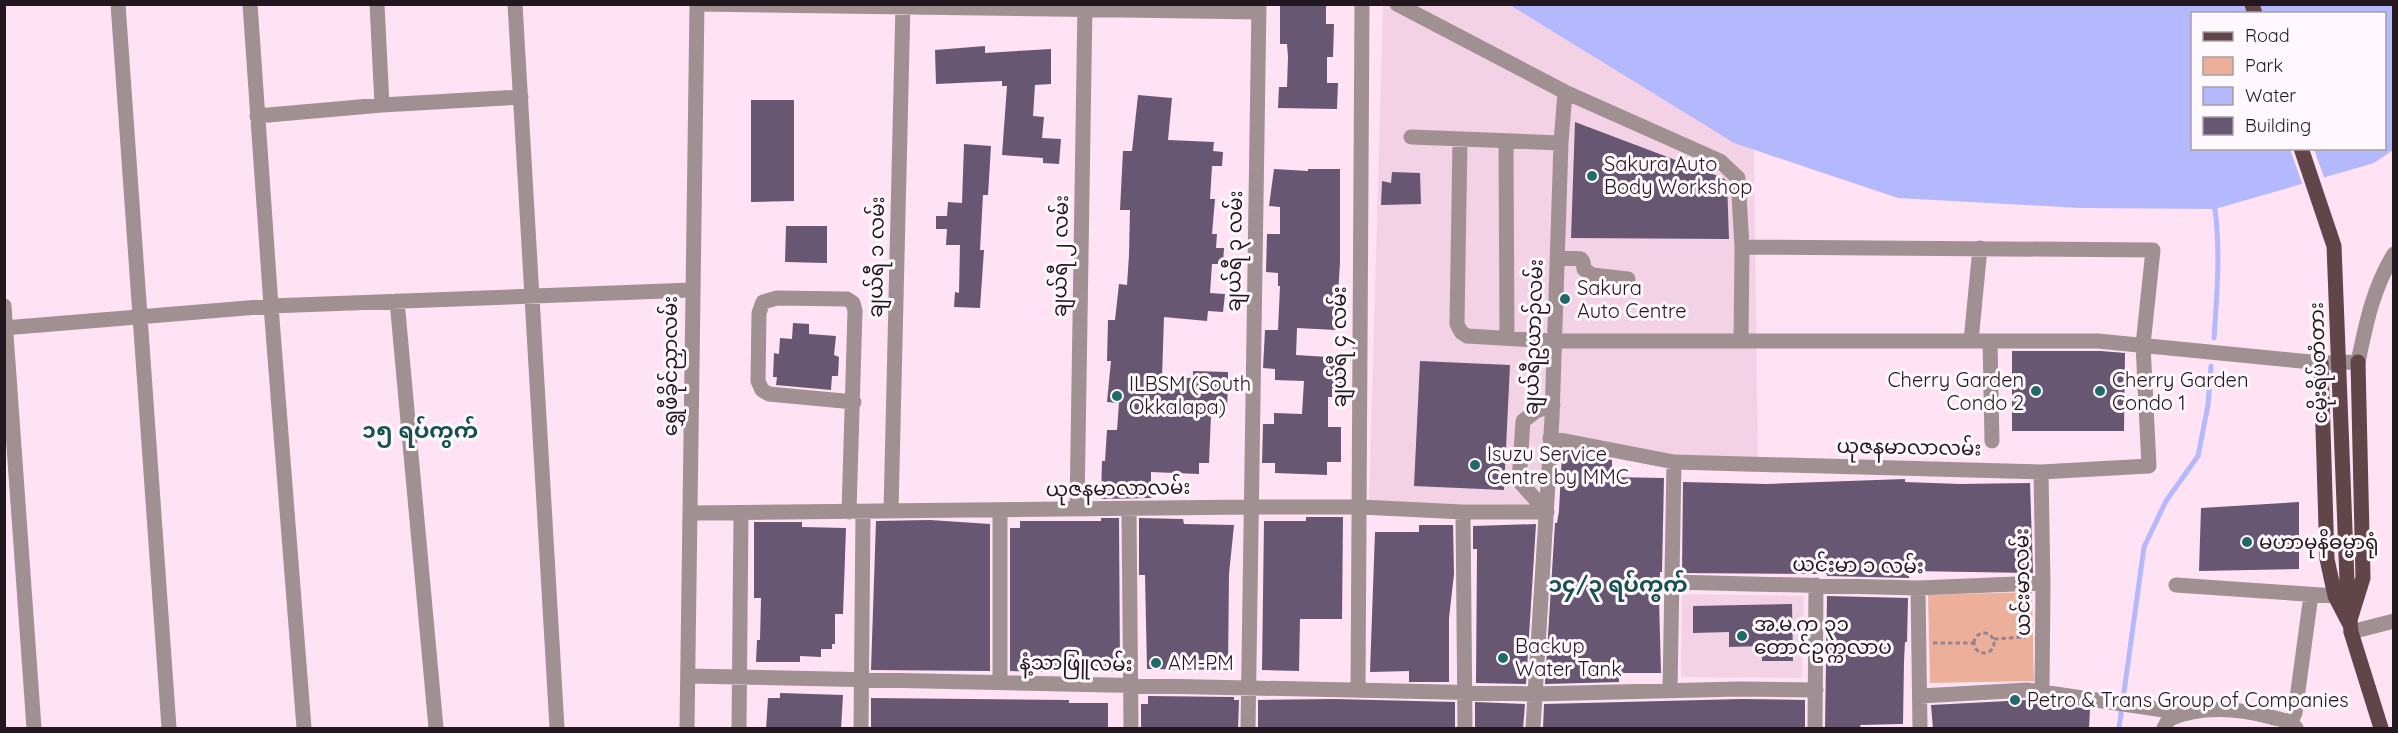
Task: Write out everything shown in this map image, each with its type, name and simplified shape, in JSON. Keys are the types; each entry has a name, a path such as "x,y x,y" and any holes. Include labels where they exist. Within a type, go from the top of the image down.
{"main road":[{"name":"ငမိုးရိပ်တံတား","path":"2302,150 2334,246 2350,628"},
{"path":"2350,628 2362,578 2358,362"},
{"path":"2321,363 2327,559 2335,596 2350,628 2381,729"}],"street":[{"path":"118,4 169,729"},
{"path":"250,4 304,729"},
{"path":"377,4 382,105"},
{"path":"515,4 557,729"},
{"path":"697,4 1259,8"},
{"name":"ရွှေဖီခိုင်ညှာလမ်း","path":"687,729 697,4"},
{"name":"ချယ်ရီ ၄ လမ်း","path":"1358,690 1362,4"},
{"path":"1397,4 1565,92 1720,161 1730,169 1738,178 1742,248 1741,341"},
{"name":"ချယ်ရီ ၁ လမ်း","path":"891,511 903,6"},
{"name":"ချယ်ရီ ၂ လမ်း","path":"1077,509 1085,7"},
{"name":"ချယ်ရီ ၃ လမ်း","path":"1248,729 1259,8"},
{"name":"ချယ်ရီဥယာဉ်လမ်း","path":"1533,729 1553,405 1561,143 1565,92"},
{"path":"257,116 382,105 520,97"},
{"path":"1411,137 1561,143"},
{"path":"1460,140 1457,324 1461,332 1467,336 1554,341 2098,341 2321,363 2358,362 2371,303 2394,254"},
{"path":"1506,141 1507,338"},
{"path":"1742,248 2153,250 2143,345"},
{"path":"1971,341 1980,248"},
{"path":"1557,257 1581,259 1587,274 1628,279"},
{"path":"5,328 271,306 692,290"},
{"path":"854,402 769,394 762,390 759,381 759,313 763,302 777,298 847,299 853,303 855,310 854,402 861,729"},
{"path":"397,301 436,729"},
{"path":"4,306 34,729"},
{"path":"1990,341 1992,441"},
{"name":"ယုဇနမာလာလမ်း","path":"1550,438 1674,462 2041,472 2149,466 2143,345"},
{"path":"1547,512 1519,481 1519,454 1523,421 1536,411 1553,405"},
{"path":"1670,690 1674,462"},
{"name":"ယင်းမာလမ်း","path":"2041,472 2042,692"},
{"name":"ယုဇနမာလာလမ်း","path":"690,513 1129,510 1251,502 1463,512 1547,512"},
{"path":"1000,510 1000,682"},
{"path":"1129,510 1131,729"},
{"path":"1463,512 1465,729"},
{"path":"739,729 741,514"},
{"name":"ယင်းမာ ၁ လမ်း","path":"1671,582 1918,588 2043,584"},
{"path":"1815,729 1816,585"},
{"path":"2176,585 2335,596"},
{"path":"1918,588 1920,729"},
{"path":"2164,729 2169,719 2184,713 2214,709 2240,710 2294,725 2311,595"},
{"path":"2350,628 2394,621"},
{"name":"နံ့သာဖြူလမ်း","path":"688,676 1535,694 1670,690 1816,690"},
{"path":"1920,696 2027,690 2184,713"}],"path":[{"path":"1994,639 1994,645 1987,653 1977,651 1973,643 1976,636 1986,632 1994,639 2043,636"},
{"path":"1919,644 1973,643"}],"shaded area":[{"name":"Sakura Auto Centre","path":"1383,5 1510,5 1734,143 1754,150 1758,464 1542,448 1538,505 1369,503"},
{"name":"အ.မ.က ၃၁ တောင်ဥက္ကလာပ","path":"1682,594 1804,596 1802,678 1681,677"}],"green space":[{"path":"2032,592 2034,681 1930,683 1928,595"}],"water":[{"path":"1510,5 2393,5 2393,150 2374,163 2215,209 2080,208 1898,198 1734,143"}],"pier":[{"path":"2290,150 2314,150 2325,180 2303,186"}],"building":[{"path":"1280,4 1326,4 1326,24 1334,24 1333,57 1327,57 1327,83 1338,83 1337,109 1278,108 1279,87 1287,87 1288,57 1287,44 1280,44"},
{"path":"985,46 985,53 1051,49 1051,84 1035,85 1033,116 1044,117 1042,138 1061,139 1059,164 1043,163 1043,158 1002,155 1007,86 1002,86 1002,81 936,84 935,50"},
{"path":"1138,95 1172,98 1168,140 1214,142 1213,151 1223,152 1222,166 1212,166 1210,199 1215,199 1212,234 1217,234 1216,248 1224,248 1223,264 1212,264 1210,293 1225,294 1223,312 1208,311 1207,321 1164,317 1162,378 1193,378 1193,371 1228,372 1227,415 1211,415 1209,463 1199,463 1199,474 1151,472 1151,498 1101,499 1102,461 1105,461 1107,430 1117,430 1119,403 1107,402 1111,361 1107,361 1108,320 1115,320 1119,284 1127,285 1129,255 1130,210 1120,210 1123,151 1132,151"},
{"path":"751,100 794,100 794,201 751,202"},
{"path":"1575,122 1727,181 1729,239 1571,238"},
{"path":"964,144 991,146 988,195 983,195 980,250 984,250 980,308 954,307 955,292 959,293 960,245 946,245 947,229 936,229 936,216 947,216 948,202 962,203"},
{"path":"1274,169 1308,171 1308,169 1340,169 1340,262 1336,330 1297,328 1296,355 1344,358 1342,385 1333,384 1332,397 1328,397 1328,427 1341,427 1341,462 1327,462 1327,475 1275,473 1275,463 1262,463 1263,424 1274,424 1274,413 1302,414 1304,381 1275,380 1275,369 1263,368 1265,330 1278,330 1280,286 1278,286 1278,273 1266,272 1267,234 1280,234 1280,207 1269,206"},
{"path":"1392,172 1420,173 1421,204 1381,205 1382,181 1391,183"},
{"path":"786,226 827,226 827,263 785,262"},
{"path":"793,323 809,324 809,334 836,336 834,355 839,357 838,376 832,376 831,390 776,385 777,377 773,377 774,353 779,354 780,338 792,339"},
{"path":"2012,351 2125,353 2124,431 2012,431"},
{"path":"1420,361 1510,365 1504,490 1414,486"},
{"path":"1562,453 1612,460 1612,477 1664,478 1662,572 1660,572 1659,599 1661,673 1619,673 1619,682 1545,684 1555,523 1557,523 1559,511"},
{"path":"1905,479 1905,482 1960,484 2030,483 2033,573 1909,571 1909,578 1827,576 1827,574 1682,573 1683,482 1767,484"},
{"path":"2299,502 2299,569 2199,571 2201,508"},
{"path":"1306,517 1343,517 1342,619 1300,619 1299,671 1262,670 1264,521 1306,521"},
{"path":"1101,518 1119,518 1120,672 1052,669 1052,672 1010,671 1010,528 1020,528 1020,521 1101,521"},
{"path":"1139,518 1183,519 1184,524 1234,525 1229,574 1228,670 1147,669 1145,575 1139,575"},
{"path":"930,520 990,524 990,671 871,670 876,521"},
{"path":"754,522 802,522 802,527 846,528 843,614 835,614 835,644 832,644 832,649 821,649 821,657 800,656 800,662 756,662 757,640 760,640 761,598 754,598"},
{"path":"1536,524 1526,684 1476,683 1477,549 1473,549 1473,526"},
{"path":"1419,525 1453,525 1454,574 1449,618 1449,682 1409,682 1409,671 1370,672 1375,532 1419,532"},
{"path":"1827,596 1908,598 1903,724 1860,725 1861,729 1825,729"},
{"path":"1792,604 1793,661 1762,661 1762,646 1729,647 1729,632 1693,633 1693,606"},
{"path":"780,693 843,695 841,729 766,729 768,698 780,698"},
{"path":"1148,696 1234,697 1234,700 1239,700 1238,729 1141,729 1141,704 1148,704"},
{"path":"871,698 1069,700 1069,703 1108,703 1108,729 871,729"},
{"path":"1742,699 1805,700 1805,729 1543,729 1544,704"},
{"path":"1258,700 1455,702 1455,729 1258,729"},
{"path":"2027,700 2090,709 2089,729 1933,729 1931,705"},
{"path":"1475,702 1525,704 1523,729 1475,729"}],"waterway":[{"path":"2214,202 2218,253 2214,338"},
{"path":"2119,728 2144,547 2166,501 2198,456 2208,405 2211,366"}],"place":[{"name":"Sakura Auto Body Workshop","path":"1592,176"},
{"name":"Sakura Auto Centre","path":"1565,299"},
{"name":"Cherry Garden Condo 2","path":"2036,391"},
{"name":"Cherry Garden Condo 1","path":"2100,391"},
{"name":"ILBSM (South Okkalapa)","path":"1117,396"},
{"name":"Isuzu Service Centre by MMC","path":"1475,465"},
{"name":"မဟာမုနိဓမ္မာရုံ","path":"2247,542"},
{"name":"အ.မ.က ၃၁ တောင်ဥက္ကလာပ","path":"1742,636"},
{"name":"Backup Water Tank","path":"1503,658"},
{"name":"AM-PM","path":"1156,663"},
{"name":"Petro & Trans Group of Companies","path":"2015,700"}],"district":[{"name":"၁၅ ရပ်ကွက်","path":"420,430"},
{"name":"၁၄/၃ ရပ်ကွက်","path":"1618,584"}]}
